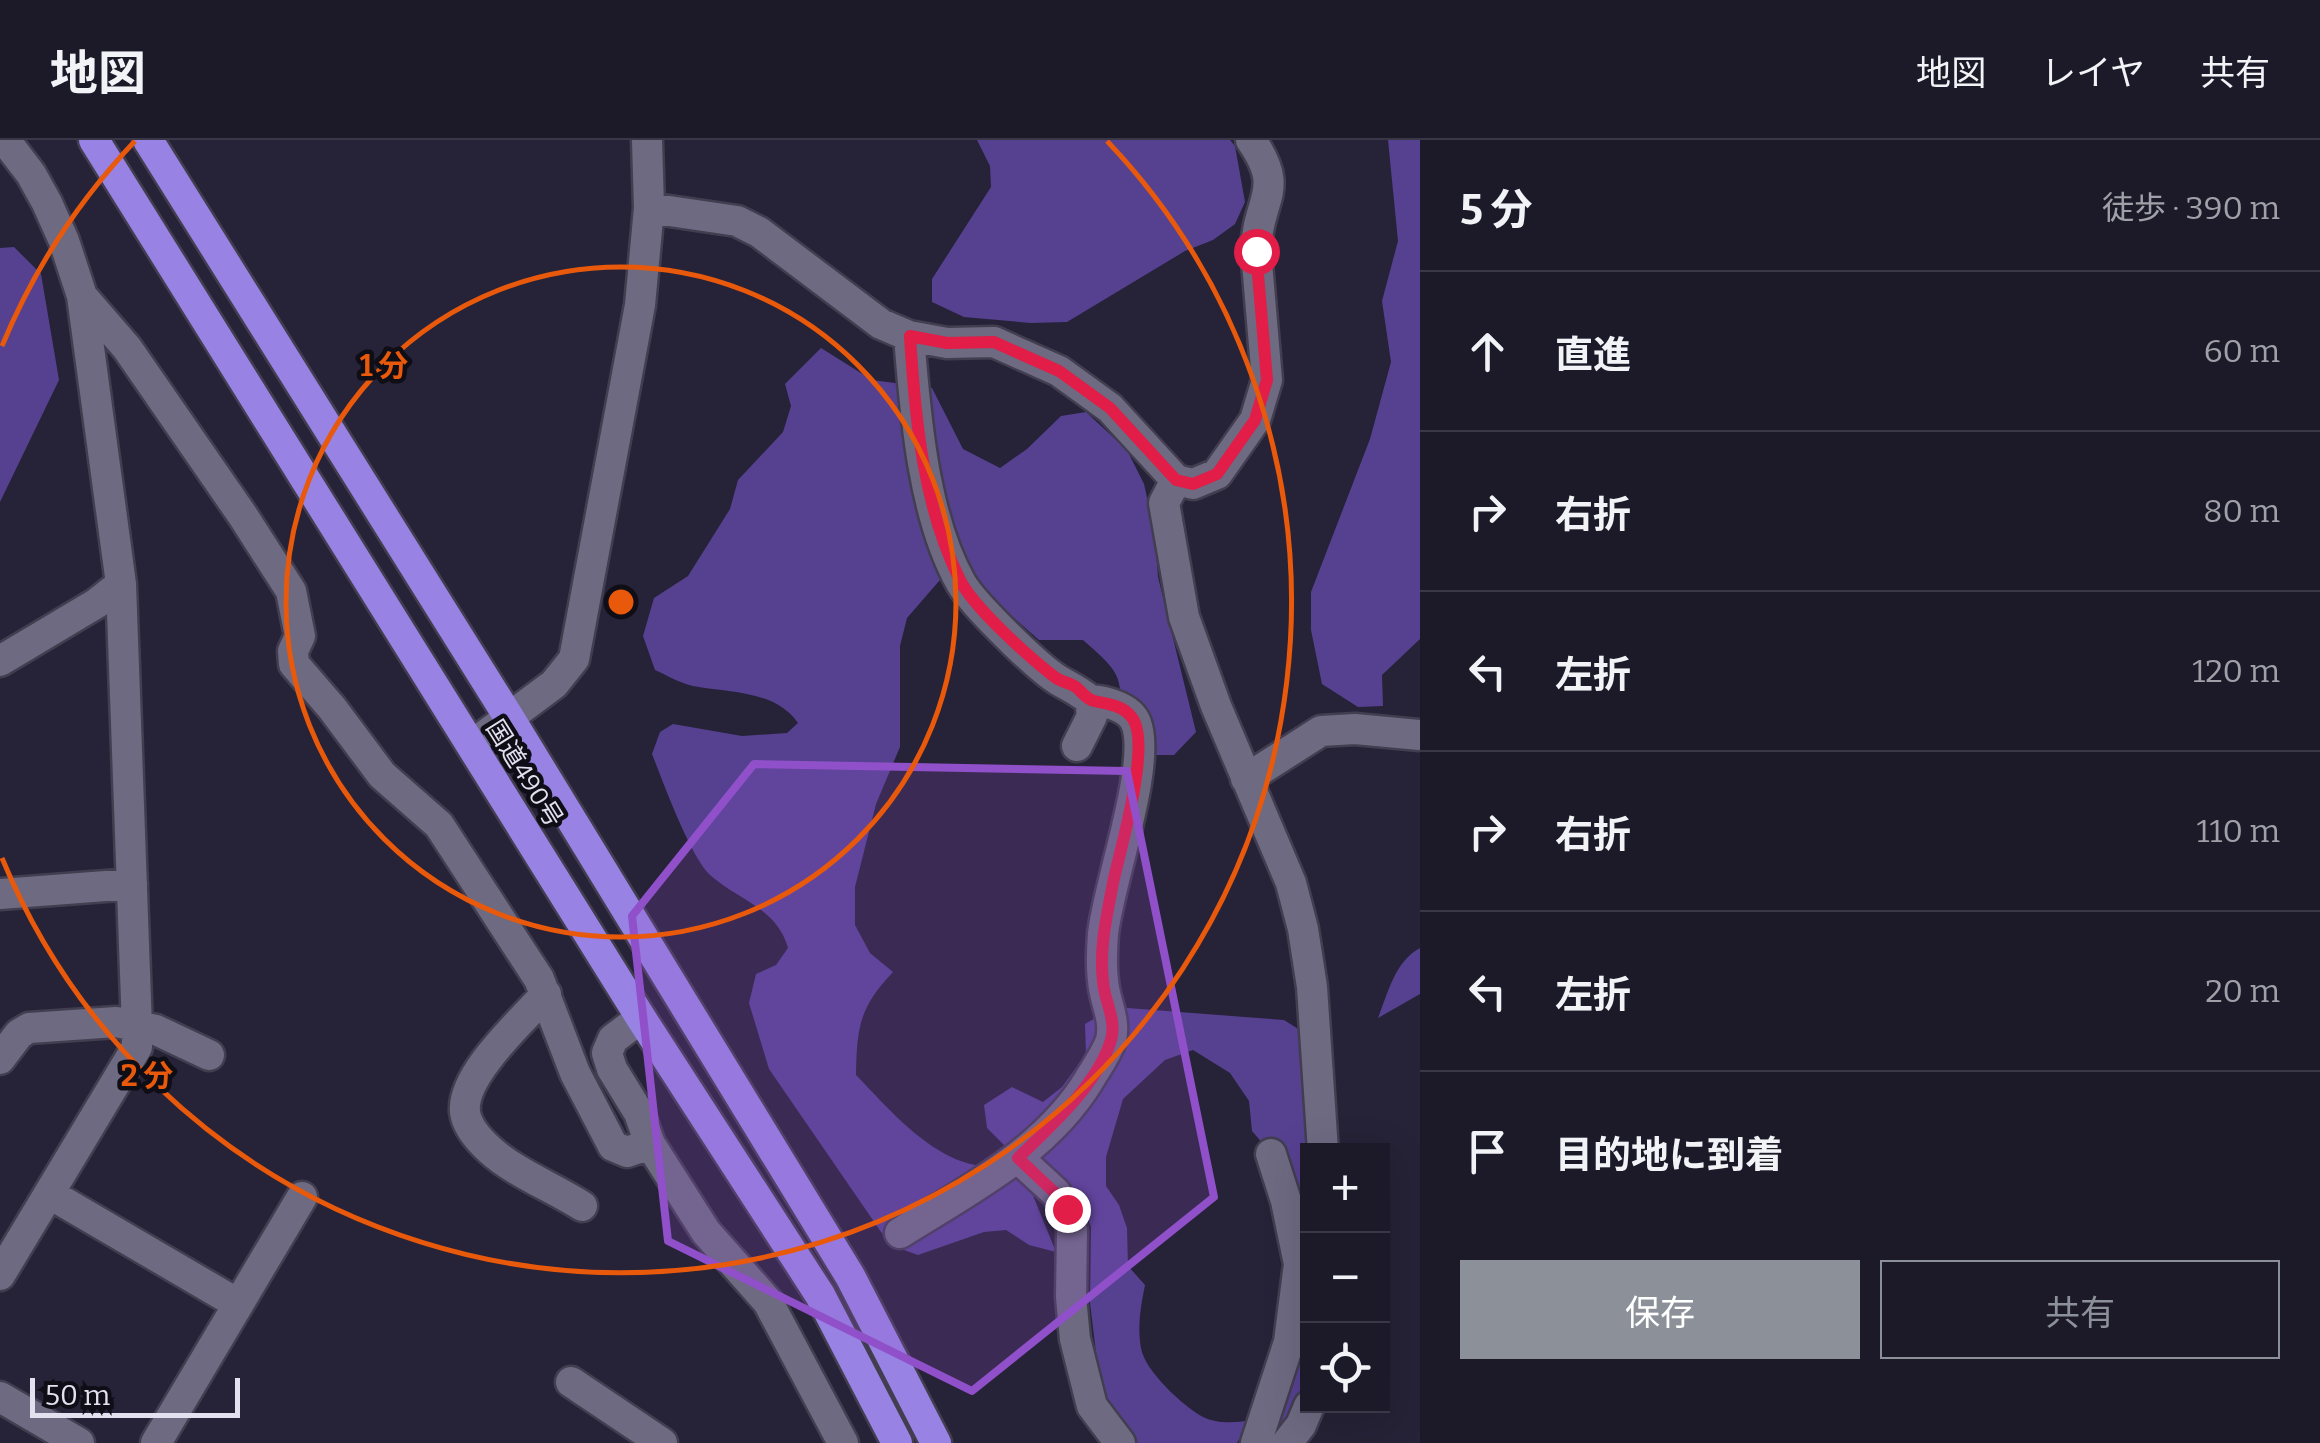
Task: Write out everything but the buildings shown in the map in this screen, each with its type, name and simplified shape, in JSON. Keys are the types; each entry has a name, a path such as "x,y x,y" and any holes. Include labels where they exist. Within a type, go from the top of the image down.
{"highway":[{"name":"国道490号","path":"94,140 641,1018 820,1294 897,1443"},
{"name":"国道490号","path":"148,140 510,719 850,1276 936,1443"}],"street":[{"path":"0,1275 137,1047 122,584 82,296 46,203 31,174 5,140"},
{"path":"472,745 554,684 574,659 640,306 649,208 648,140"},
{"path":"649,208 737,221 760,232 880,324 910,336 947,343 994,342 1059,371 1110,408 1176,480 1193,484 1217,474 1255,420 1267,380 1256,233 1271,180 1267,164 1251,140"},
{"path":"82,296 127,348 291,592 300,636 293,651 294,664 382,775 439,826 546,994 575,1073 613,1146 627,1152 650,1144"},
{"path":"900,1233 1018,1158 1058,1120 1087,1084 1110,1042 1113,1022 1102,982 1103,933 1134,793 1138,754 1136,722 1127,712 1106,701 1090,700 1074,686 1058,680 998,626 962,584 934,514 914,403 910,336"},
{"path":"1176,480 1164,503 1184,618 1290,882 1303,929 1312,988 1323,1143"},
{"path":"0,661 122,584"},
{"path":"1076,746 1092,716 1090,700"},
{"path":"1246,779 1322,732 1356,729 1420,736"},
{"path":"0,894 132,884"},
{"path":"546,994 478,1073 465,1112 475,1134 491,1152 582,1206"},
{"path":"641,1018 613,1038 606,1053 612,1069 639,1113 650,1144 706,1232 768,1302 843,1443"},
{"path":"0,1059 29,1028 116,1022 156,1030 209,1054"},
{"path":"1256,1443 1290,1342 1299,1264 1271,1154"},
{"path":"1018,1158 1067,1209 1072,1230 1075,1339 1092,1406 1120,1443"},
{"path":"50,1194 238,1304"},
{"path":"156,1443 302,1197"},
{"path":"571,1382 662,1443"},
{"path":"0,1396 79,1443"},
{"path":"1287,1443 1306,1413"}],"highlighted area":[{"path":"754,764 1127,771 1214,1197 972,1391 668,1241 632,916"}],"shaded area":[{"path":"977,140 1230,140 1235,146 1245,202 1235,224 1213,240 1185,251 1067,322 964,317 932,302 932,279 991,187 990,166"},
{"path":"1388,140 1420,140 1420,639 1382,675 1383,706 1358,707 1322,684 1311,630 1311,592 1370,439 1391,362 1382,301 1398,241"},
{"path":"14,247 41,274 59,380 0,502 0,248"},
{"path":"821,348 872,380 932,388 963,449 1000,468 1027,449 1061,416 1086,412 1127,450 1144,484 1155,534 1158,577 1196,732 1174,755 1151,755 1119,728 1120,686 1113,669 1096,651 1083,640 1039,640 967,568 946,573 907,618 900,646 900,747 876,804 855,887 855,925 870,953 893,972 862,1019 856,1075 901,1121 936,1148 974,1165 994,1166 1006,1147 987,1128 984,1105 1012,1087 1043,1102 1062,1087 1086,1054 1085,1024 1114,1007 1284,1020 1303,1032 1315,1143 1300,1143 1300,1304 1282,1166 1252,1131 1249,1101 1230,1073 1193,1050 1165,1060 1123,1099 1106,1157 1106,1186 1119,1205 1127,1228 1128,1266 1145,1285 1139,1332 1144,1357 1176,1397 1203,1417 1226,1422 1250,1420 1237,1443 1135,1443 1101,1394 1090,1303 1091,1227 1083,1208 1064,1186 1038,1168 1032,1193 1056,1252 1029,1245 1006,1230 984,1232 918,1255 890,1245 769,1069 749,1003 756,974 776,965 788,948 783,934 766,914 721,884 702,865 652,754 660,732 673,724 742,736 787,733 798,723 777,704 764,699 693,686 655,670 643,636 654,598 688,576 730,509 738,480 783,432 791,406 785,384"},
{"path":"1420,948 1420,994 1378,1018 1398,969"},
{"path":"1300,1316 1300,1394 1270,1443"}],"route":[{"path":"1067,1209 1018,1158 1058,1120 1087,1084 1110,1042 1113,1022 1102,982 1103,933 1134,793 1136,722 1127,712 1106,701 1090,700 1074,686 1058,680 998,626 962,584 934,514 914,403 910,336 947,343 994,342 1059,371 1110,408 1176,480 1193,484 1217,474 1255,420 1267,380 1256,251"}]}
